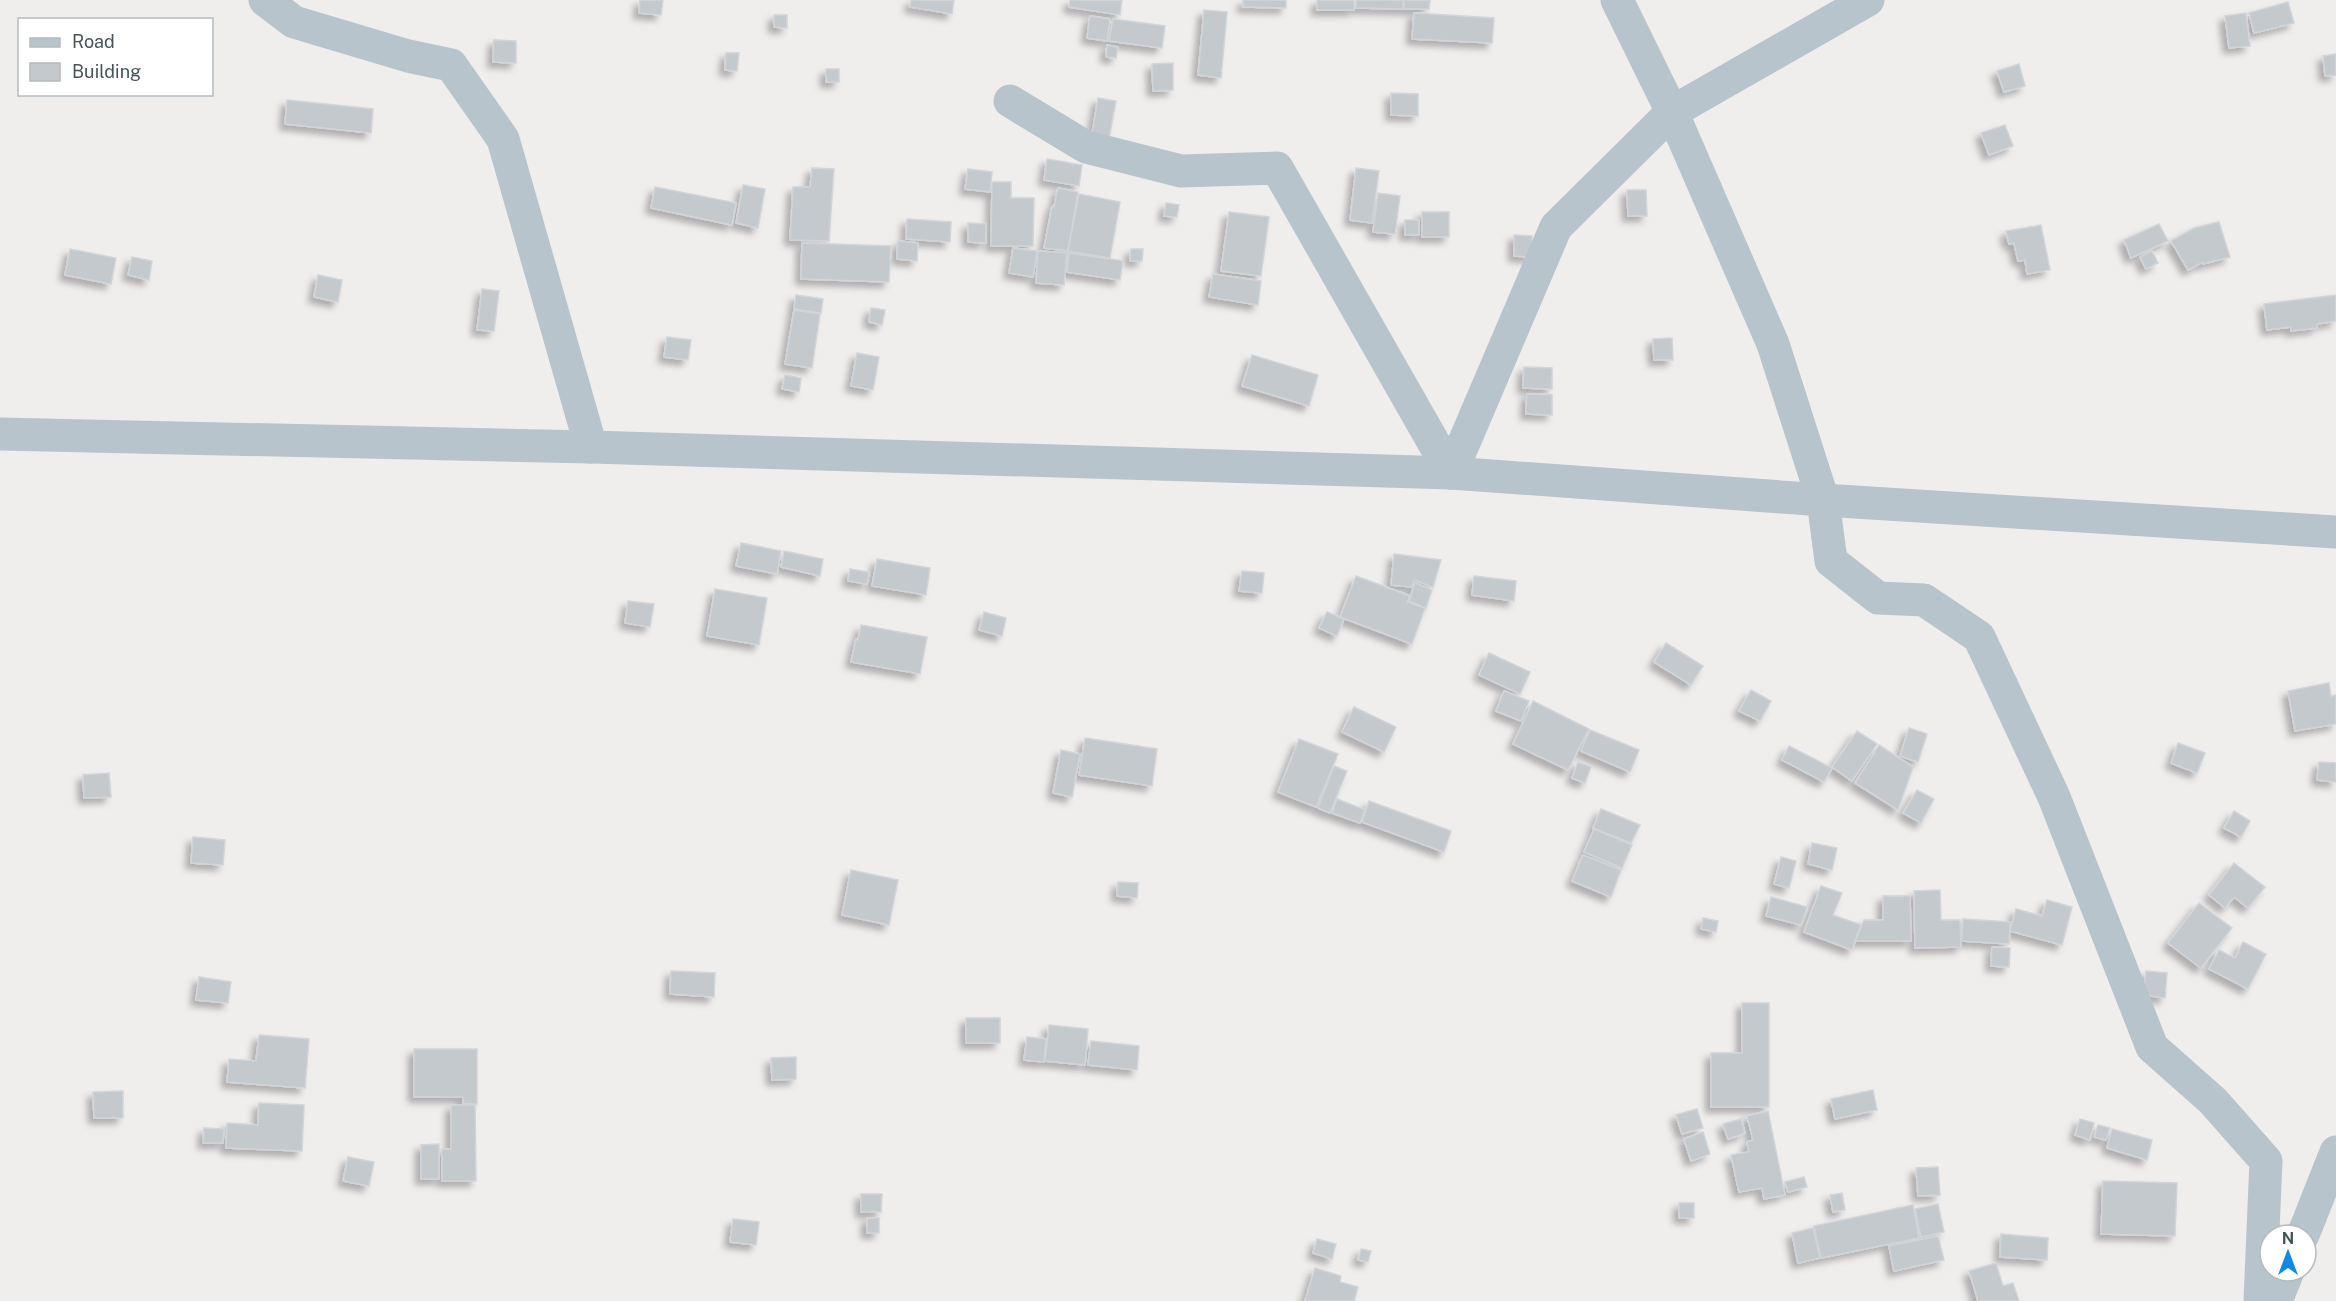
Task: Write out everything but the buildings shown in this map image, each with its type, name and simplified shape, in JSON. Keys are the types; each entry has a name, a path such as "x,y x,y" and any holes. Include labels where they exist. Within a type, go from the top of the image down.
{"street":[{"path":"265,0 294,22 408,56 451,65 503,139 591,447"},
{"path":"1617,0 1672,112 1773,344 1823,500 1831,561 1878,598 1924,600 1979,637 2054,797 2152,1047 2213,1101 2266,1161 2260,1301"},
{"path":"1451,473 1556,227 1672,112 1868,0"},
{"path":"1010,101 1086,147 1181,171 1277,168 1451,473"},
{"path":"0,434 591,447 1451,473 1823,500 2336,532"},
{"path":"2308,1223 2336,1152"},
{"path":"2276,1301 2283,1283"}]}
